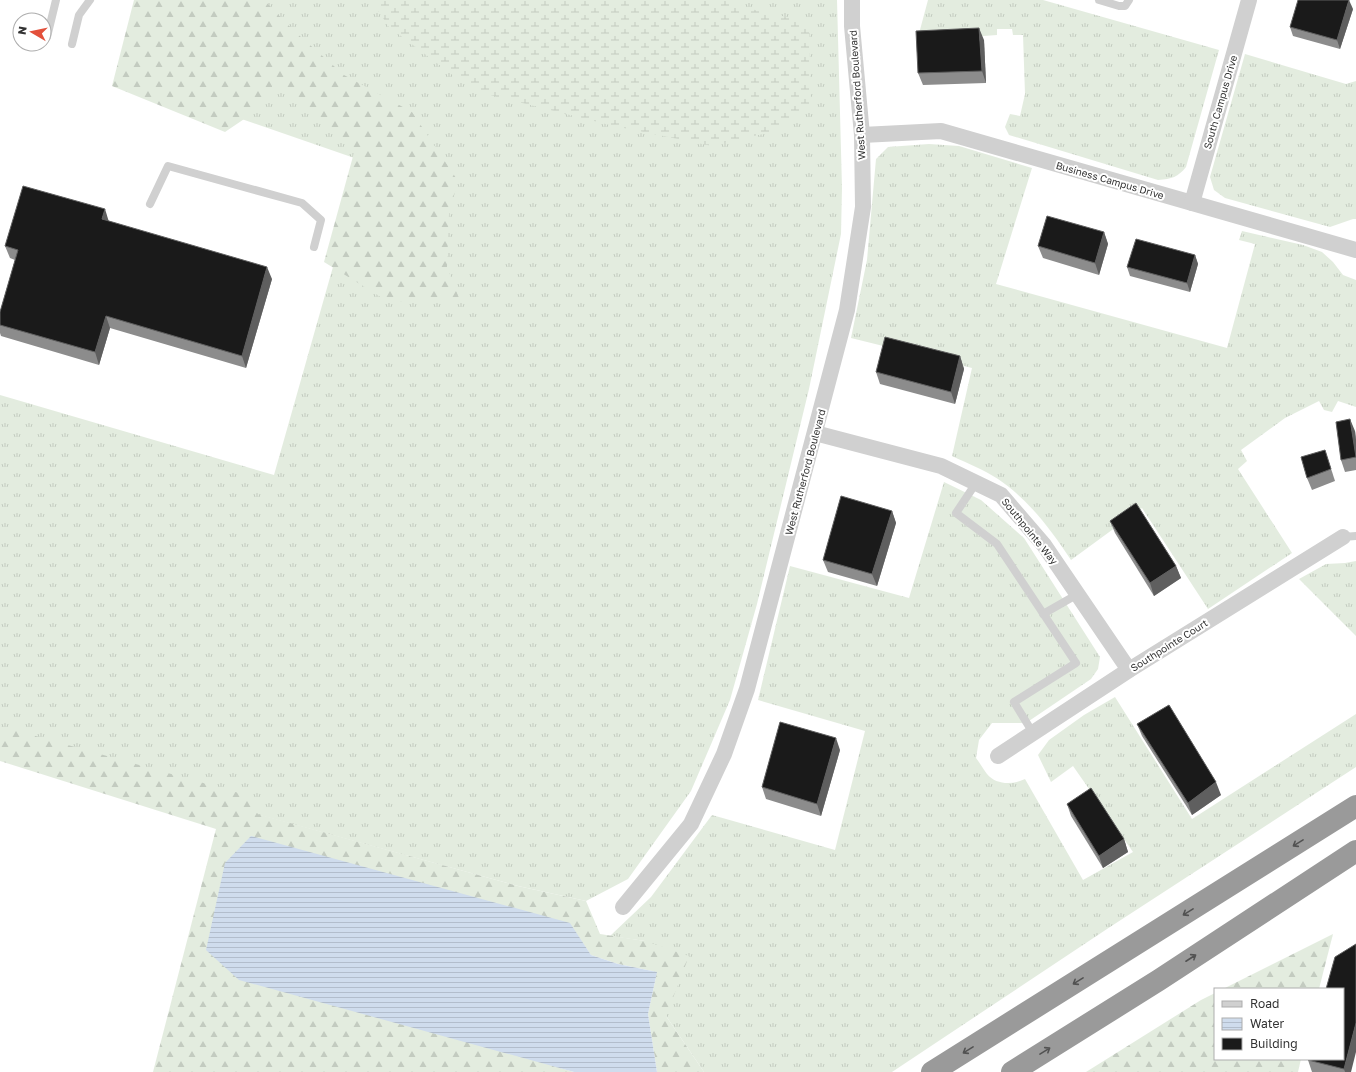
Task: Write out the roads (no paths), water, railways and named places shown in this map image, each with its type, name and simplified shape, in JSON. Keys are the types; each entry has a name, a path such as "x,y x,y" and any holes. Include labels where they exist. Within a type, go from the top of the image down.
{"highway":[{"path":"932,1072 1356,806"},
{"path":"1012,1072 1159,980 1356,851"}],"street":[{"name":"West Rutherford Boulevard","path":"623,907 691,824 724,754 747,689 847,310 863,206 862,135 852,26 852,0"},
{"name":"South Campus Drive","path":"1192,203 1249,0"},
{"name":"Business Campus Drive","path":"862,135 941,131 1356,250"},
{"name":"Southpointe Way","path":"815,433 940,466 1001,495 1044,545 1129,670"},
{"name":"Southpointe Court","path":"998,756 1129,670 1349,537"}],"lane":[{"path":"52,16 56,0"},
{"path":"72,44 79,15 90,0"},
{"path":"1099,0 1119,6 1125,6 1129,0"},
{"path":"150,204 168,166 302,203 321,220 314,247"},
{"path":"976,483 956,513 997,544 1076,663 1014,702 1033,733"},
{"path":"1043,614 1078,594"}],"water":[{"path":"251,836 570,923 591,955 618,964 657,972 648,1014 657,1072 574,1072 239,980 206,950 225,863"}]}
